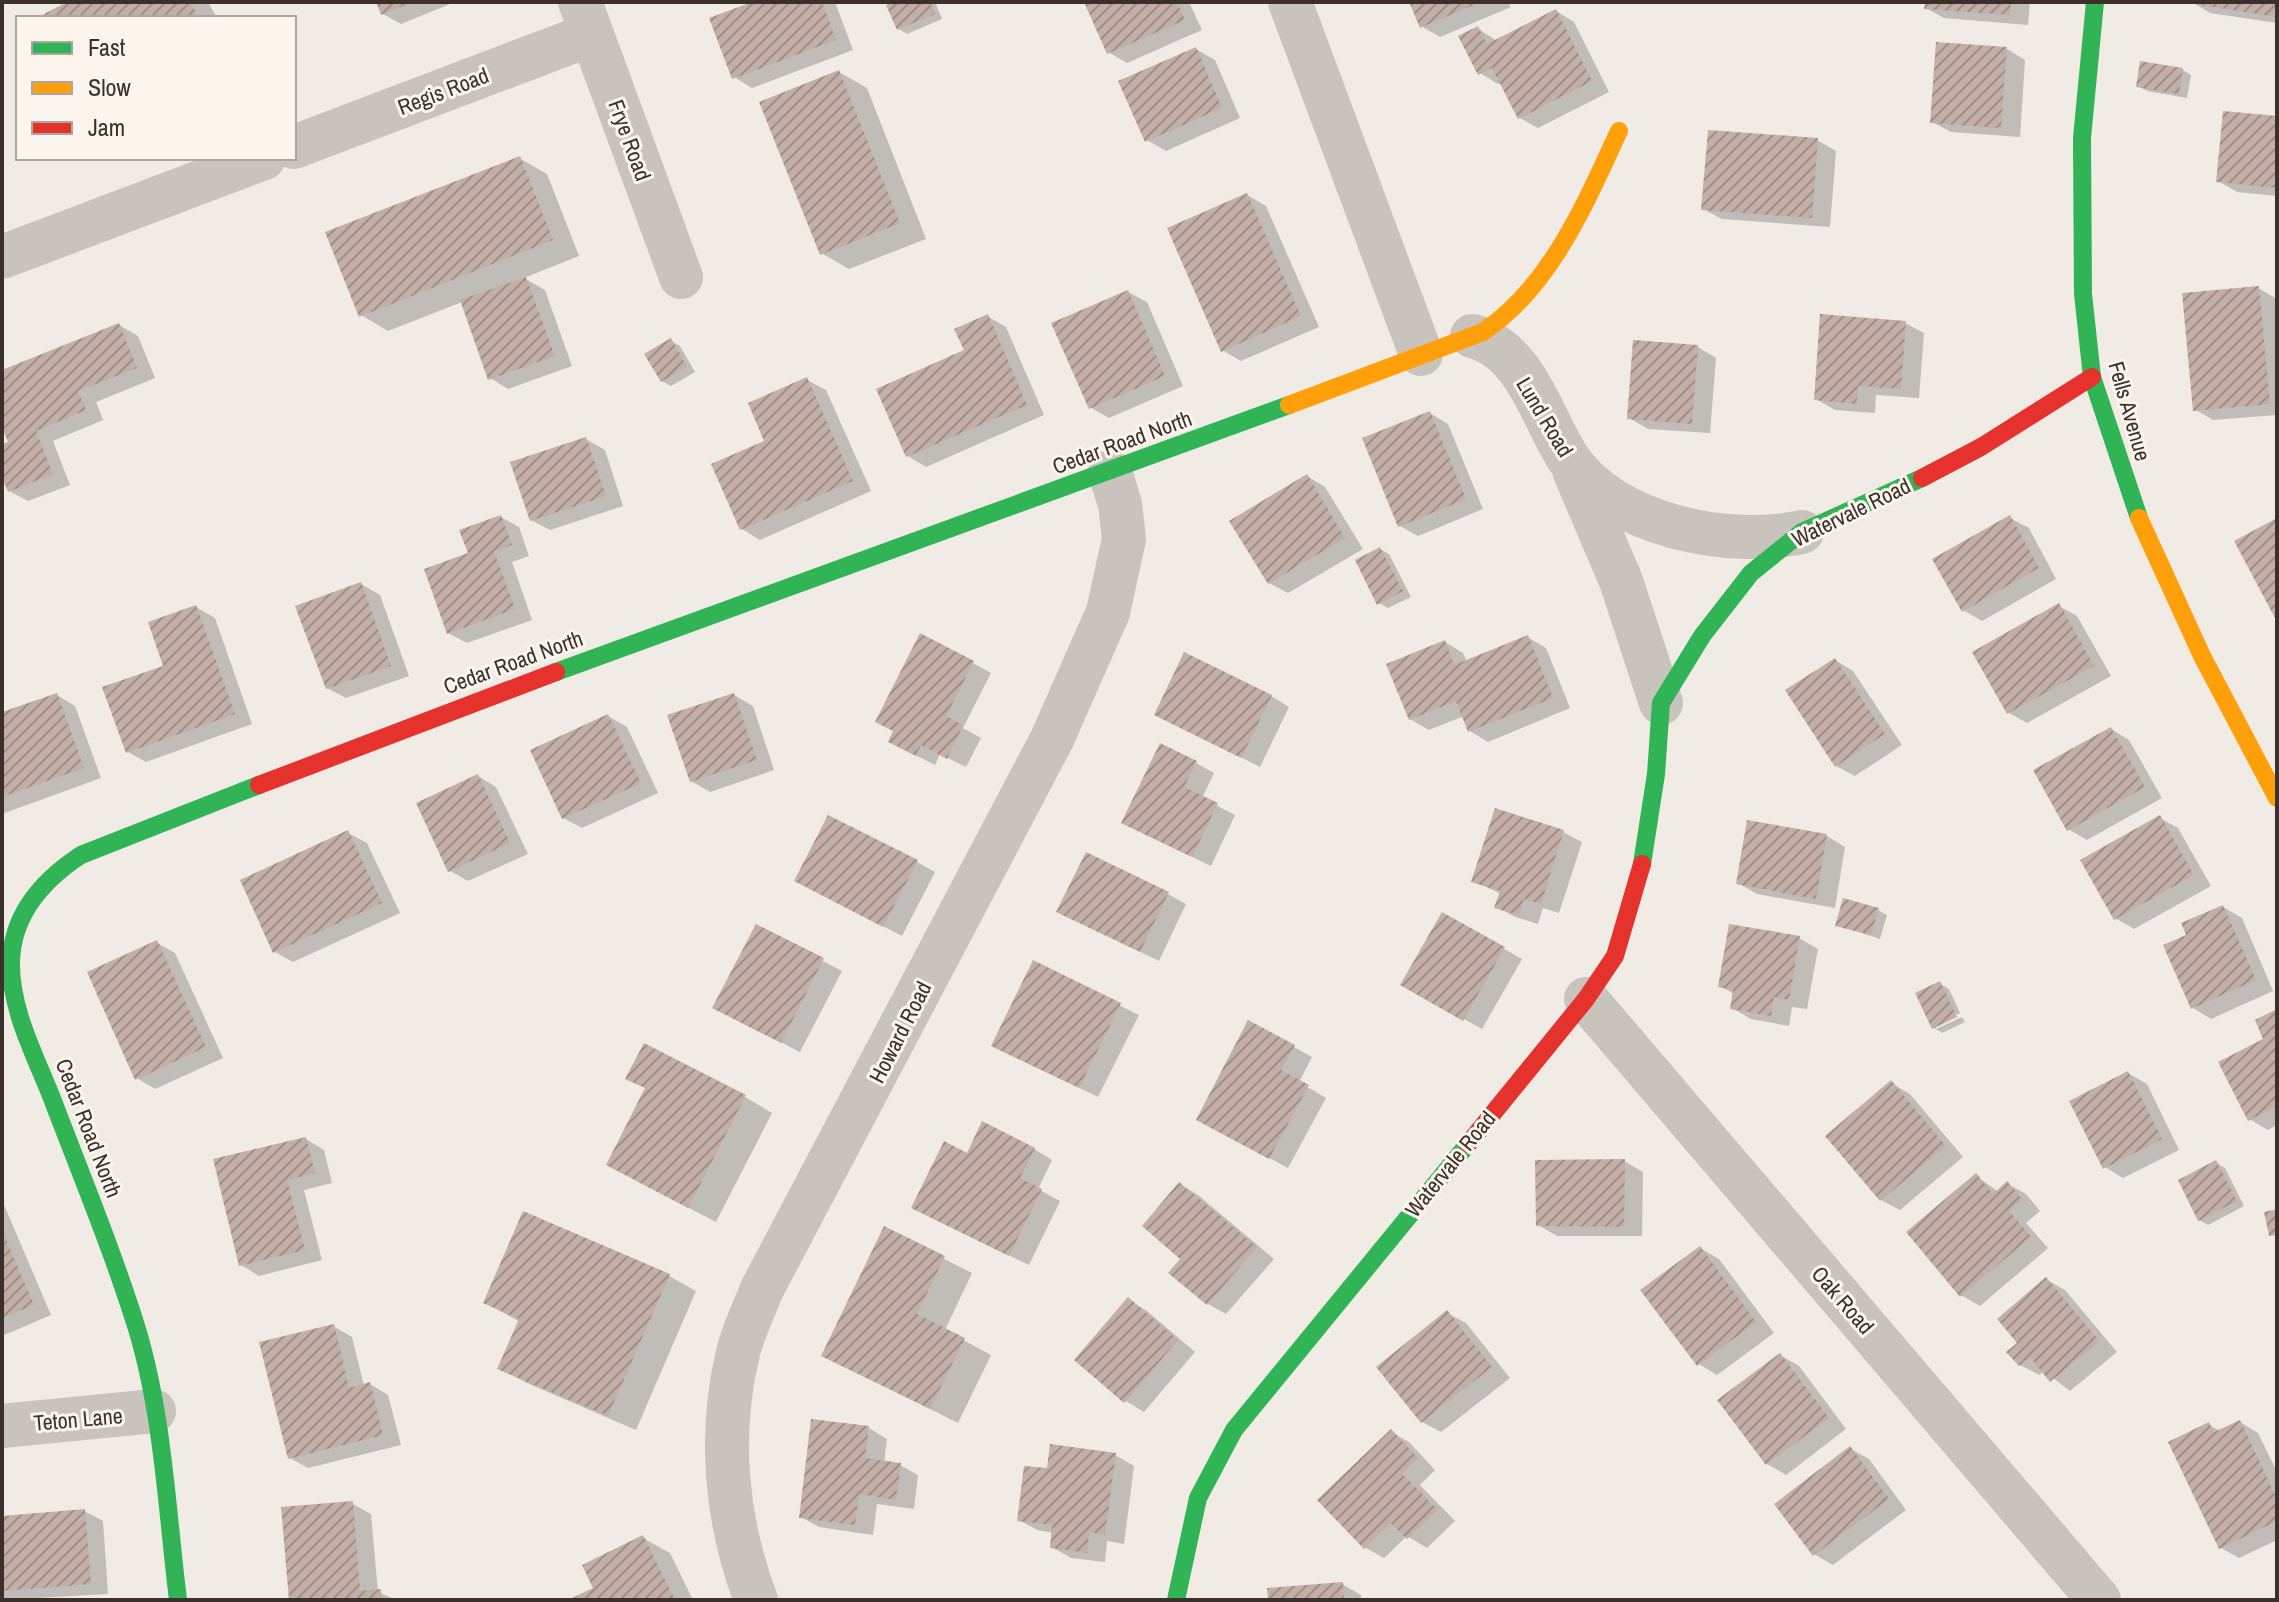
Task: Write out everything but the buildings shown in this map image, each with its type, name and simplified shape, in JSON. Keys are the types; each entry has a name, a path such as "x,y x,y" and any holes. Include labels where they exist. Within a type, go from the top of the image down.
{"street":[{"path":"1290,2 1421,354"},
{"name":"Fells Avenue","path":"2095,2 2082,138 2083,294 2092,377 2144,532 2202,656 2277,798"},
{"name":"Regis Road","path":"296,146 586,18"},
{"name":"Frye Road","path":"586,18 681,277"},
{"name":"Cedar Road North","path":"178,1600 154,1411 126,1292 12,992 9,956 14,932 30,900 47,878 81,855 424,720 1110,472 1495,326 1535,284 1594,186 1619,131"},
{"path":"2,257 259,160"},
{"name":"Lund Road","path":"1472,336 1487,342 1515,367 1548,417 1569,459 1608,496 1671,525 1749,538 1768,539 1802,532"},
{"name":"Watervale Road","path":"1661,703 1702,636 1751,573 1802,532 1904,487 1981,447 2092,377"},
{"name":"Watervale Road","path":"1176,1600 1198,1498 1234,1430 1586,999 1615,956 1641,869 1654,788 1661,703 1621,581 1569,459"},
{"name":"Howard Road","path":"756,1600 730,1512 727,1453 730,1392 739,1349 762,1289 1052,739 1108,612 1124,539 1120,504 1110,472"},
{"name":"Oak Road","path":"1586,999 2099,1600"},
{"name":"Teton Lane","path":"2,1426 154,1411"}],"traffic: fast":[{"path":"2095,2 2082,138 2083,294 2092,377 2139,518"},
{"path":"556,672 1289,405"},
{"path":"1642,864 1656,774 1661,703 1702,636 1751,573 1802,532 1922,478"},
{"path":"178,1600 163,1463 146,1362 108,1243 25,1033 15,998 11,962 17,929 32,900 42,887 81,855 259,785"},
{"path":"1176,1600 1198,1498 1234,1430 1468,1144"}],"traffic: slow":[{"path":"1289,405 1483,332 1507,313 1528,291 1564,242 1619,131"},
{"path":"2139,518 2202,656 2277,798"}],"traffic: jam":[{"path":"1922,478 1981,447 2092,377"},
{"path":"259,785 556,672"},
{"path":"1468,1144 1586,999 1615,956 1642,864"}]}
